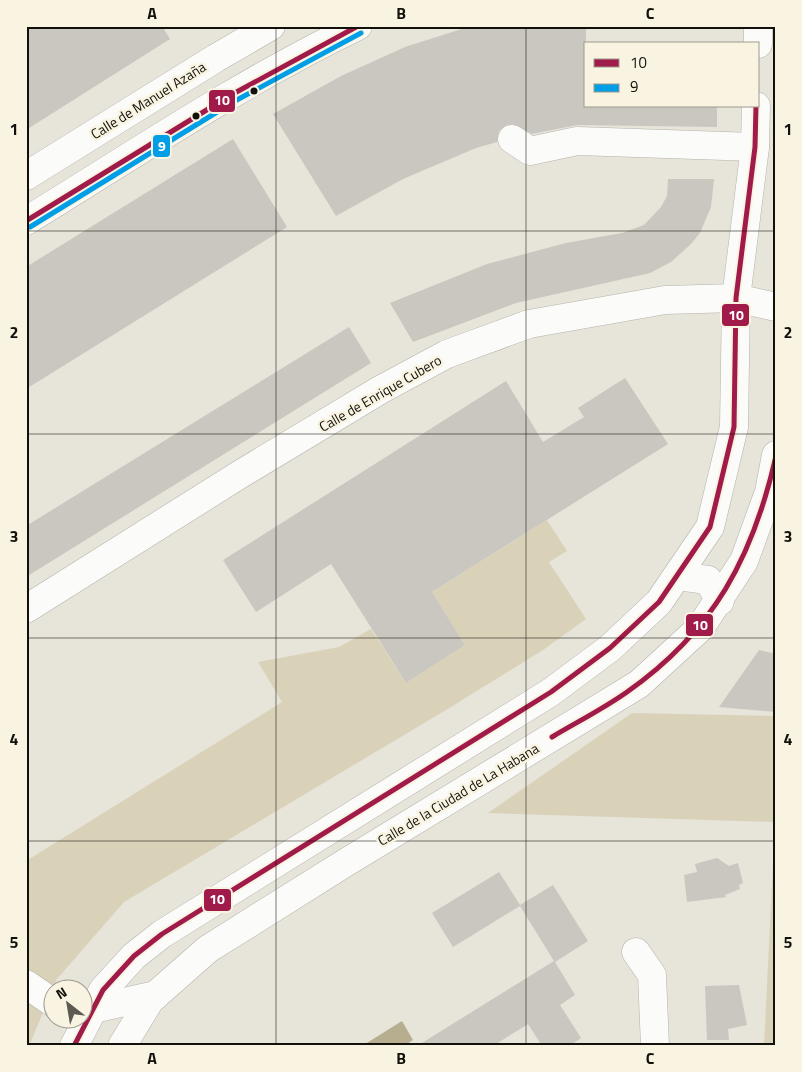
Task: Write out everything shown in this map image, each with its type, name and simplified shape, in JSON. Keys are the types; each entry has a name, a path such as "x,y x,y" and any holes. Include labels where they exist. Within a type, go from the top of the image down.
{"street":[{"name":"Calle de Manuel Azaña","path":"26,176 271,26"},
{"path":"26,221 226,97 303,53 358,26"},
{"path":"758,26 758,42"},
{"path":"92,1009 103,990 134,956 162,934 551,692 610,648 659,602 710,527 734,426 736,298 755,147 756,108"},
{"path":"512,139 530,151 577,140 755,147"},
{"name":"Calle de Enrique Cubero","path":"26,609 247,470 380,390 447,354 529,324 665,300 736,298 776,307"},
{"name":"Calle de la Ciudad de La Habana","path":"122,1046 150,1000 208,949 344,863 639,684 700,628 744,562 769,492 776,455"},
{"path":"677,576 708,580 720,600"},
{"path":"636,952 652,975 655,1046"},
{"path":"26,984 42,995"},
{"path":"92,1020 156,995"}],"shaded area":[{"path":"547,520 567,551 549,562 586,619 543,650 446,710 124,902 57,980 42,980 42,1015 29,1046 26,1046 26,861 282,702 258,662 339,647 371,629 406,683 465,645 432,592"},
{"path":"632,713 776,716 776,1046 764,1046 775,822 488,813"},
{"path":"402,1021 413,1040 404,1046 362,1046"}],"building":[{"path":"26,26 162,26 170,39 26,130"},
{"path":"471,26 586,26 586,42 584,42 584,108 717,108 717,127 577,125 532,134 513,124 506,125 499,131 497,142 476,148 403,179 336,216 273,114 341,76 405,47"},
{"path":"233,139 287,227 26,389 26,267"},
{"path":"668,179 714,179 711,207 700,233 691,244 671,262 650,273 516,303 413,342 390,303 487,264 566,243 622,233 644,225 661,207 667,196"},
{"path":"349,327 371,363 26,577 26,526"},
{"path":"625,378 668,444 432,592 465,645 406,683 331,564 256,612 223,560 506,381 543,442 584,417 578,408"},
{"path":"759,650 776,654 776,712 719,707"},
{"path":"717,858 729,866 738,863 743,883 739,885 740,889 725,895 726,897 687,902 684,875 697,872 695,864"},
{"path":"499,872 520,905 553,885 588,941 555,962 575,995 560,1005 581,1038 569,1046 542,1046 528,1024 493,1046 417,1046 554,961 520,906 453,947 432,913"},
{"path":"739,985 747,1025 728,1029 729,1040 707,1040 705,986"}],"transit line":[{"name":"10","path":"26,221 231,95 358,26"},
{"name":"9","path":"30,227 235,101 361,33"},
{"name":"10","path":"74,1046 103,990 134,956 162,934 551,692 610,648 659,602 710,527 734,427 736,298 755,147 756,108"},
{"name":"10","path":"552,737 627,692 684,644 706,617 726,589 742,559 767,493 776,456"}]}
